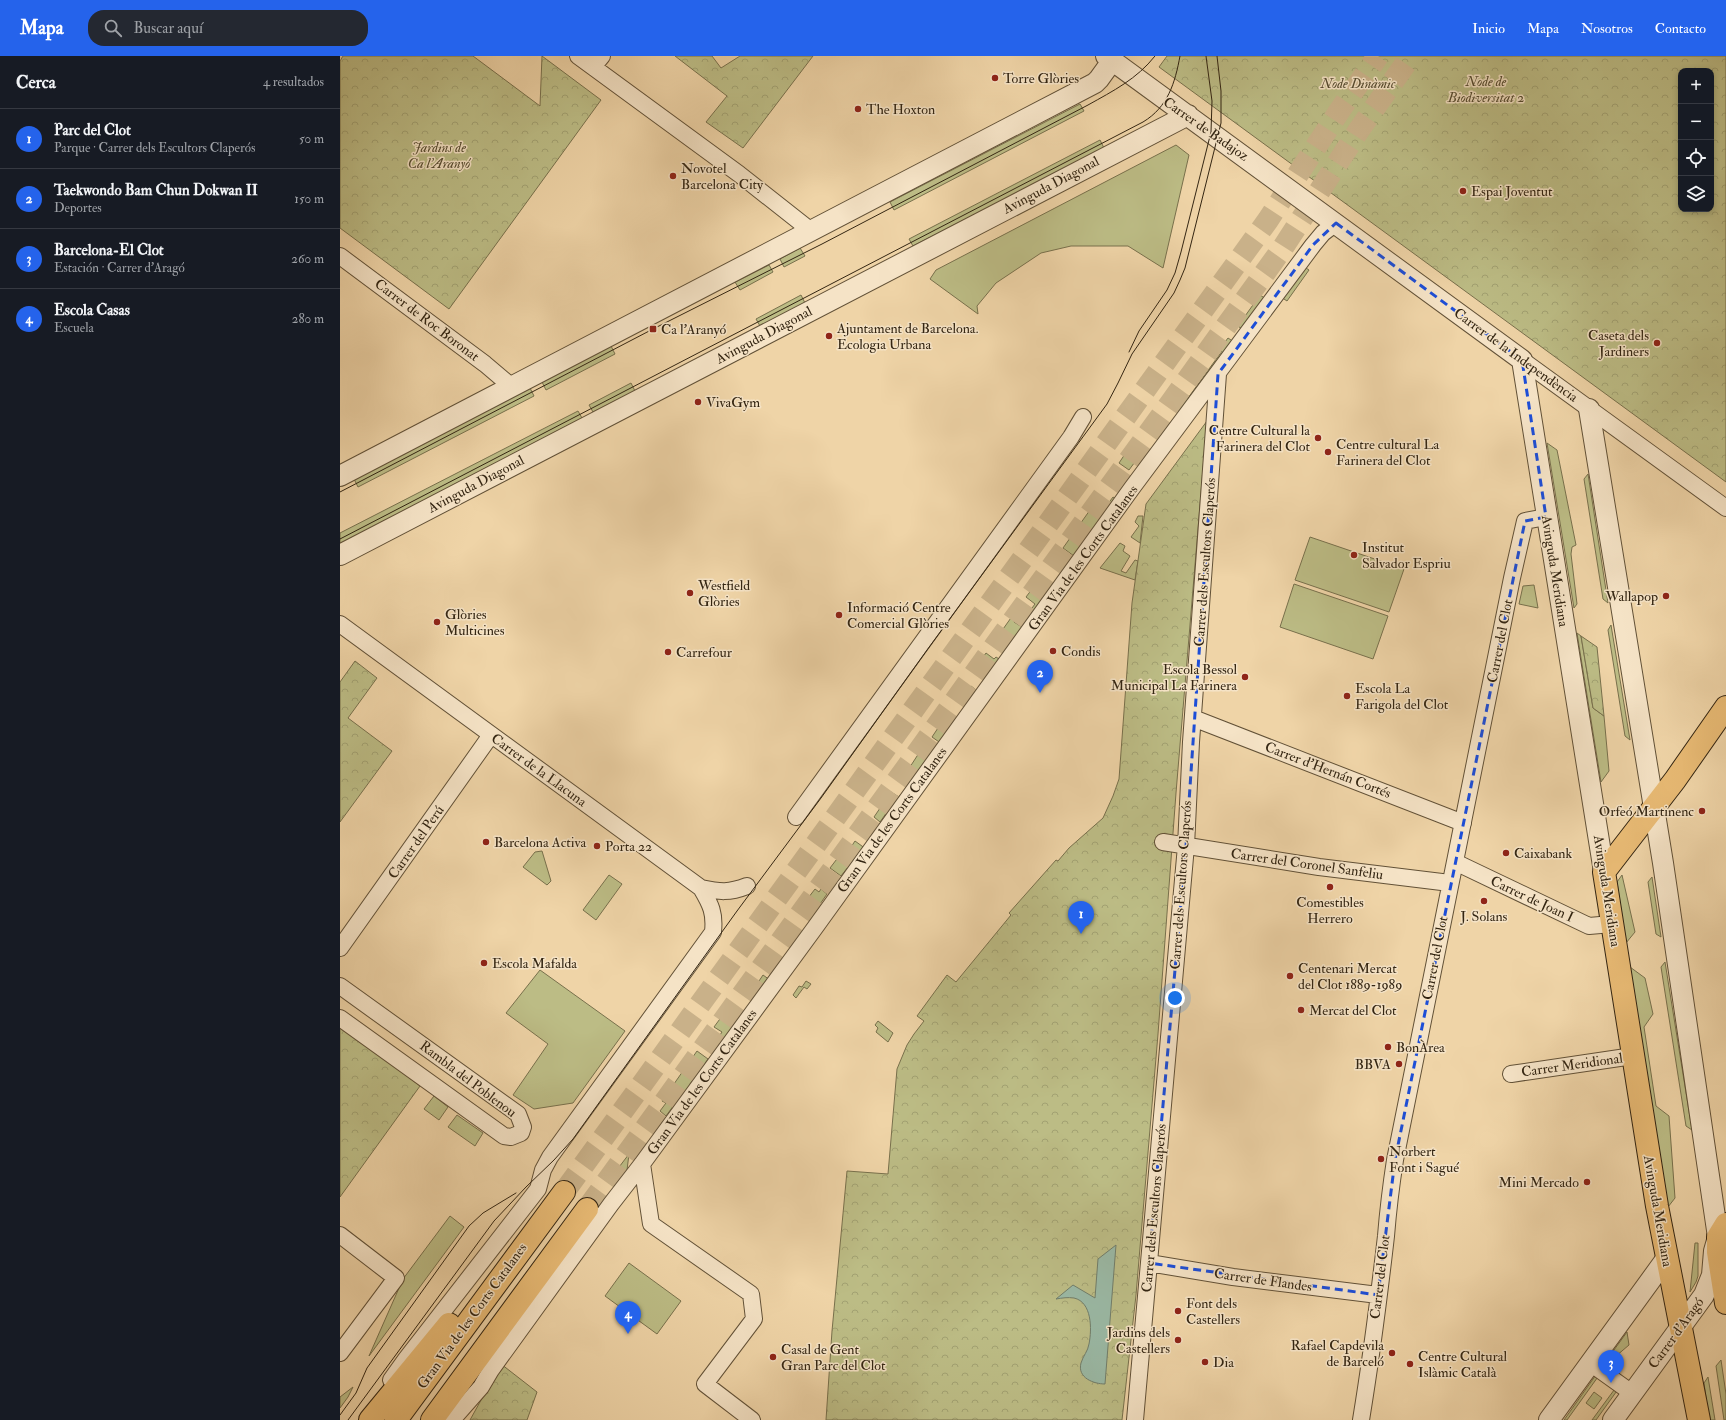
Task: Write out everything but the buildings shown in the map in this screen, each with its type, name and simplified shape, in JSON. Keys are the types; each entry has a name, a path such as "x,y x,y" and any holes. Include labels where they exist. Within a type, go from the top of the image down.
{"main road":[{"path":"1604,872 1682,771 1726,706"},
{"name":"Avinguda Meridiana","path":"1604,872 1666,1258 1699,1420"},
{"name":"Gran Via de les Corts Catalanes","path":"396,1420 531,1234 564,1192"},
{"name":"Gran Via de les Corts Catalanes","path":"432,1420 587,1209"},
{"path":"1722,1231 1718,1252 1726,1303"},
{"path":"370,1420 447,1326 531,1234"}],"street":[{"path":"578,56 597,62 810,230"},
{"path":"340,476 1095,83 1099,79 1111,58"},
{"name":"Carrer de Badajoz","path":"1111,58 1166,101 1188,115 1306,202"},
{"name":"Avinguda Diagonal","path":"340,555 1188,115"},
{"name":"Carrer de la Independència","path":"1306,202 1726,508"},
{"name":"Gran Via de les Corts Catalanes","path":"452,1420 481,1387 491,1370 611,1204 642,1164 1132,488 1313,245 1323,233 1336,223"},
{"name":"Carrer de Roc Boronat","path":"340,256 485,364 512,387"},
{"name":"Avinguda Meridiana","path":"1522,360 1604,872"},
{"name":"Carrer dels Escultors Claperós","path":"1135,1420 1186,846 1193,718 1218,374"},
{"path":"1589,409 1722,1231"},
{"path":"796,817 1072,437 1083,417"},
{"name":"Carrer del Clot","path":"1361,1420 1372,1352 1386,1235 1388,1201 1395,1160 1524,521 1546,517"},
{"name":"Carrer de la Llacuna","path":"340,624 491,736 701,888 714,917 713,932 554,1151 543,1170 538,1189 406,1359 364,1420"},
{"name":"Carrer d'Hernán Cortés","path":"1193,718 1463,823"},
{"name":"Carrer del Perú","path":"340,948 491,736"},
{"name":"Carrer del Coronel Sanfeliu","path":"1163,842 1319,867 1450,883"},
{"name":"Carrer de Joan I","path":"1455,862 1589,926 1612,924"},
{"path":"701,888 719,892 733,891 747,886"},
{"name":"Rambla del Poblenou","path":"340,986 518,1114 523,1126 521,1133 510,1138 504,1136 340,1018"},
{"name":"Carrer Meridional","path":"1511,1074 1633,1056"},
{"path":"642,1164 651,1224 752,1294 754,1319 705,1384 752,1420"},
{"name":"Carrer d'Aragó","path":"1613,1420 1704,1295 1712,1275 1714,1251 1722,1231"},
{"path":"340,1235 396,1278 340,1353"},
{"path":"1549,1420 1666,1258"},
{"name":"Carrer de Flandes","path":"1149,1263 1233,1277 1378,1295"},
{"path":"1590,1363 1632,1393"},
{"path":"466,1420 481,1387"}],"highlighted area":[{"path":"1336,223 1522,360 1546,517 1525,521 1395,1160 1378,1295 1149,1263 1186,846 1218,374 1313,245"}],"green space":[{"name":"Jardins de Ca l'Aranyó","path":"343,56 473,56 540,106 542,56 601,100 449,309 340,228 340,61"},
{"path":"675,56 712,56 721,68 740,56 813,56 743,148 706,122 727,96"},
{"path":"1167,56 1726,56 1726,482 1159,67"},
{"path":"1080,104 1084,111 894,210 890,202"},
{"path":"1100,140 1104,148 913,246 909,239"},
{"path":"1176,145 1189,155 1163,268 1128,246 1071,246 1041,253 996,283 977,306 978,314 930,279 936,270"},
{"path":"800,248 805,256 784,267 780,259"},
{"path":"769,265 773,272 740,290 735,282"},
{"path":"1303,266 1309,270 1287,301 1281,297"},
{"path":"801,295 805,303 760,326 756,319"},
{"path":"1260,295 1266,299 1243,330 1238,326"},
{"path":"1228,338 1234,342 1183,413 1177,409 1180,404 1176,402 1181,394 1188,398 1222,351 1216,346 1221,339 1225,342"},
{"path":"611,346 615,354 546,390 542,382"},
{"path":"631,383 635,391 593,412 589,405"},
{"path":"530,388 534,396 358,487 354,479"},
{"path":"578,411 582,418 340,544 340,533"},
{"path":"1207,421 1136,1295 1122,1420 826,1420 832,1331 847,1171 888,1174 897,1069 907,1045 924,1021 917,1016 947,975 956,982 1011,915 1009,913 1056,860 1058,861 1069,848 1103,818 1119,779 1132,603 1146,504"},
{"path":"1547,443 1557,450 1576,545 1572,547 1571,554 1577,604 1574,608"},
{"path":"1129,448 1140,455 1129,470 1119,463"},
{"path":"1588,474 1608,603 1603,599 1584,479"},
{"path":"1113,497 1119,501 1074,556 1063,548 1090,510 1099,516"},
{"path":"1138,516 1143,516 1140,543 1131,537 1139,526 1135,522"},
{"path":"1310,537 1404,569 1389,612 1295,580"},
{"path":"1120,543 1125,546 1123,551 1130,556 1121,571 1126,573 1135,560 1138,561 1135,580 1100,568"},
{"path":"1042,576 1054,584 1032,620 1026,616 1035,604 1026,597"},
{"path":"1294,584 1388,616 1373,659 1280,627"},
{"path":"1534,585 1538,608 1519,604 1523,586"},
{"path":"1013,615 1017,617 1014,622 1022,627 1008,648 996,639"},
{"path":"1611,625 1630,740 1625,736 1608,630"},
{"path":"1577,633 1581,636 1593,708 1604,716 1609,771 1601,782"},
{"path":"1581,636 1597,647 1604,716 1593,708"},
{"path":"986,653 994,659 996,657 1002,661 995,669 992,667 986,675 976,667"},
{"path":"355,661 377,678 348,718 392,751 340,822 340,682"},
{"path":"971,686 976,690 973,695 976,697 968,702 956,694 962,687 967,691"},
{"path":"944,711 955,719 946,731 950,734 942,744 932,737 938,728 934,725"},
{"path":"919,753 927,758 925,762 928,764 923,771 920,768 915,775 908,770"},
{"path":"891,792 904,798 896,808 892,805 880,822 874,817"},
{"path":"855,841 866,849 861,856 858,854 841,876 830,868 843,851 847,853"},
{"path":"542,851 551,881 547,885 523,867 535,852"},
{"path":"609,875 622,884 596,920 583,910"},
{"path":"1622,875 1635,932 1626,943 1617,882"},
{"path":"1652,877 1661,937 1656,934 1648,882"},
{"path":"815,889 819,892 821,889 827,894 820,904 823,907 813,921 807,917 813,908 805,902"},
{"path":"789,925 799,932 793,941 783,934"},
{"path":"1665,962 1692,1130 1686,1126 1661,967"},
{"path":"1630,967 1645,978 1653,1014 1644,1027 1656,1106 1669,1116 1675,1198 1668,1207"},
{"path":"540,970 625,1031 573,1103 534,1109 513,1095 548,1044 506,1013"},
{"path":"763,975 770,980 756,1000 745,992 754,981 757,984"},
{"path":"806,981 811,984 807,989 804,987 796,998 793,995 799,986 802,987"},
{"path":"725,1012 733,1017 736,1012 743,1017 723,1045 716,1041 722,1032 714,1027"},
{"path":"878,1021 893,1033 888,1042 876,1032 878,1028 875,1025"},
{"path":"340,1025 420,1086 340,1197"},
{"path":"697,1051 708,1059 690,1084 693,1086 683,1100 679,1098 666,1116 660,1111 666,1103 662,1101"},
{"path":"434,1096 448,1107 439,1120 424,1109"},
{"path":"457,1115 483,1133 475,1146 448,1127"},
{"path":"629,1154 627,1170 620,1180 613,1175"},
{"path":"450,1216 464,1227 369,1356 403,1279"},
{"path":"1695,1243 1698,1243 1698,1276 1690,1292"},
{"path":"629,1263 681,1301 657,1334 605,1296"},
{"path":"1627,1332 1629,1345 1609,1362 1606,1361"},
{"path":"1721,1360 1726,1394 1726,1420 1724,1420 1716,1366"},
{"path":"501,1364 537,1392 527,1420 470,1420"},
{"path":"1598,1372 1600,1374 1567,1420 1564,1420"},
{"path":"1708,1377 1715,1420 1709,1420 1704,1383"},
{"path":"1617,1386 1619,1388 1596,1420 1592,1420"},
{"path":"353,1387 348,1397 340,1408 340,1397"},
{"path":"1594,1392 1602,1398 1594,1409 1586,1403"}],"shaded area":[{"path":"1116,1245 1105,1384 1101,1384 1087,1379 1080,1368 1090,1338 1090,1324 1087,1310 1080,1301 1074,1298 1056,1299 1073,1285 1095,1298 1098,1259"}],"tunnel":[{"path":"564,1192 1268,220 1340,110 1378,56"},
{"path":"587,1209 1282,249 1359,130 1411,56"}],"tram line":[{"path":"340,492 653,329 822,244 1088,105 1132,78 1155,56"},
{"path":"340,539 1143,122 1159,109 1169,94 1176,76 1180,56"},
{"path":"1129,352 1139,331 1167,290 1175,273 1181,252 1211,132 1212,101 1206,56"},
{"path":"348,1420 494,1221 573,1139 737,911 821,798 1107,404 1132,354 1174,293 1185,268 1221,123 1221,91 1217,56"},
{"path":"340,1415 356,1393 367,1368 469,1226 483,1213 516,1193"}],"place":[{"name":"Torre Glòries","path":"995,78"},
{"name":"The Hoxton","path":"858,109"},
{"name":"Novotel Barcelona City","path":"673,176"},
{"name":"Espai Joventut","path":"1463,191"},
{"name":"Ca l'Aranyó","path":"653,329"},
{"name":"Ajuntament de Barcelona. Ecologia Urbana","path":"829,336"},
{"name":"Caseta dels Jardiners","path":"1657,343"},
{"name":"VivaGym","path":"698,402"},
{"name":"Centre Cultural la Farinera del Clot","path":"1318,438"},
{"name":"Centre cultural La Farinera del Clot","path":"1328,452"},
{"name":"Institut Salvador Espriu","path":"1354,555"},
{"name":"Westfield Glòries","path":"690,593"},
{"name":"Wallapop","path":"1666,596"},
{"name":"Informació Centre Comercial Glòries","path":"839,615"},
{"name":"Glòries Multicines","path":"437,622"},
{"name":"Condis","path":"1053,651"},
{"name":"Carrefour","path":"668,652"},
{"name":"Escola Bessol Municipal La Farinera","path":"1245,677"},
{"name":"Taekwondo Bam Chun Dokwan II","path":"1040,693"},
{"name":"Escola La Farigola del Clot","path":"1347,696"},
{"name":"Orfeó Martinenc","path":"1702,811"},
{"name":"Barcelona Activa","path":"486,842"},
{"name":"Porta 22","path":"597,846"},
{"name":"Caixabank","path":"1506,853"},
{"name":"Comestibles Herrero","path":"1330,887"},
{"name":"J. Solans","path":"1484,901"},
{"name":"Parc del Clot","path":"1081,934"},
{"name":"Escola Mafalda","path":"484,963"},
{"name":"Centenari Mercat del Clot 1889-1989","path":"1290,976"},
{"name":"Mercat del Clot","path":"1301,1010"},
{"name":"BonÀrea","path":"1388,1047"},
{"name":"BBVA","path":"1399,1064"},
{"name":"Norbert Font i Sagué","path":"1381,1159"},
{"name":"Mini Mercado","path":"1587,1182"},
{"name":"Font dels Castellers","path":"1178,1311"},
{"name":"Escola Casas","path":"628,1334"},
{"name":"Jardins dels Castellers","path":"1178,1340"},
{"name":"Rafael Capdevila de Barceló","path":"1392,1353"},
{"name":"Casal de Gent Gran Parc del Clot","path":"773,1357"},
{"name":"Dia","path":"1205,1362"},
{"name":"Centre Cultural Islàmic Català","path":"1410,1364"},
{"name":"Barcelona-El Clot","path":"1611,1383"}],"park label":[{"name":"Node Dinàmic","path":"1358,83"},
{"name":"Node de Biodiversitat 2","path":"1486,90"}]}
